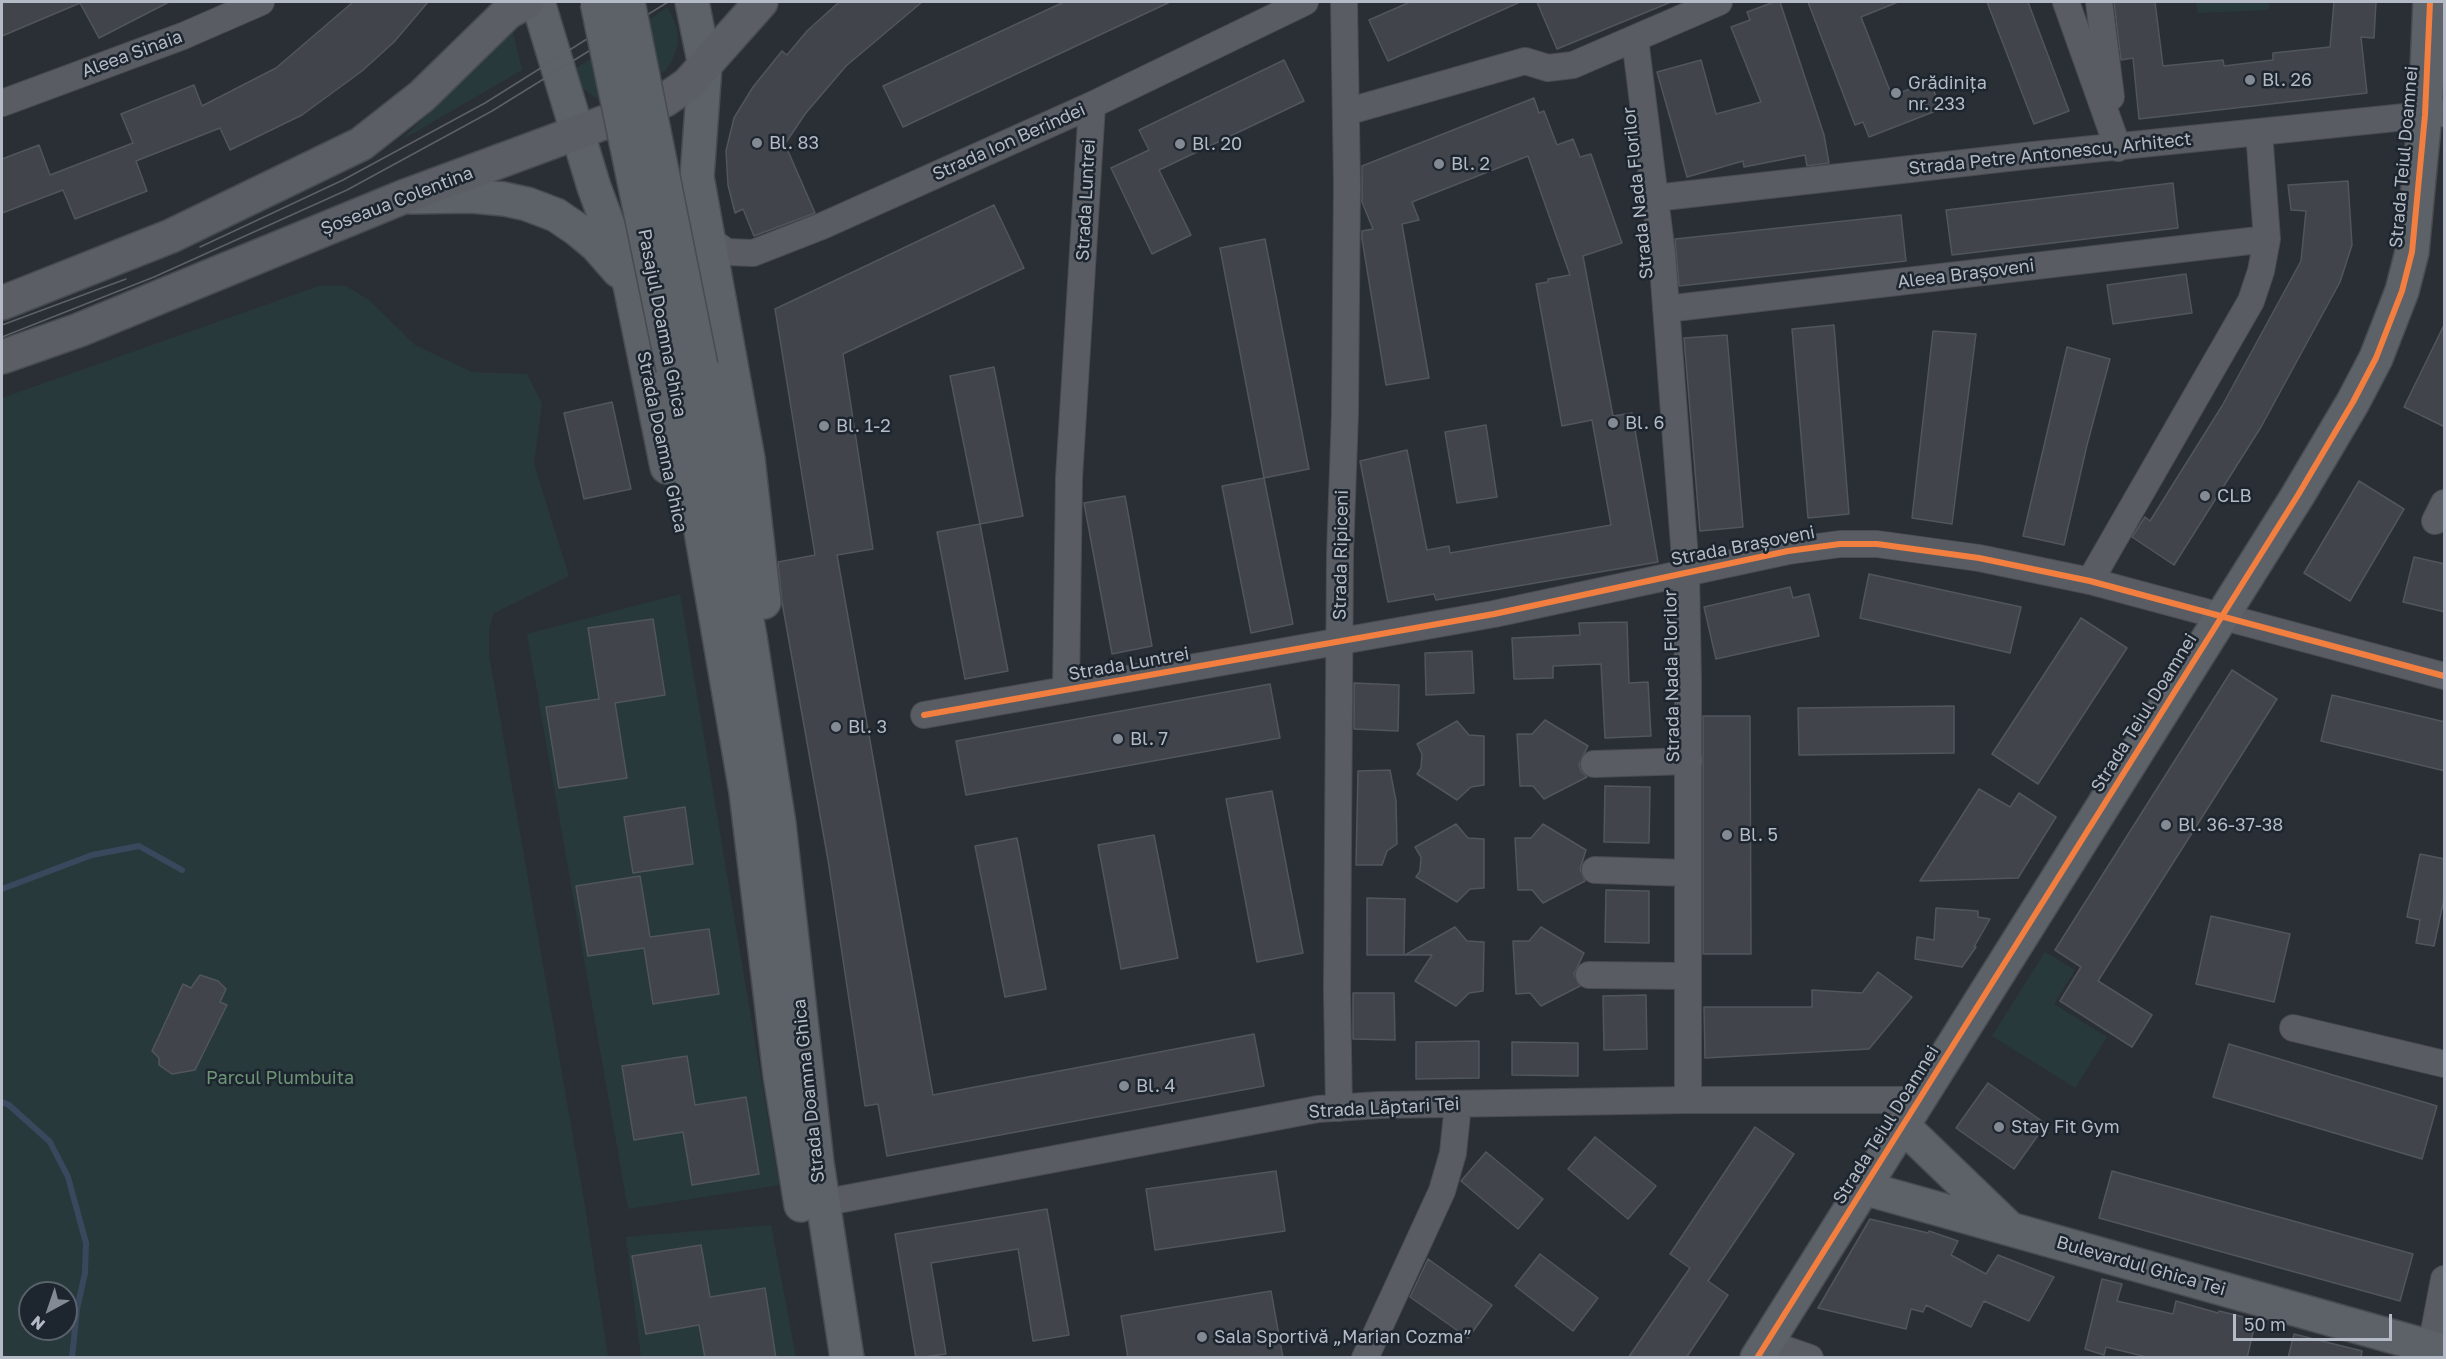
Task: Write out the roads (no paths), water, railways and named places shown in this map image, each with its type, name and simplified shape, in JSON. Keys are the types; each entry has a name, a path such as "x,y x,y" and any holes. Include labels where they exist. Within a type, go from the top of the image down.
{"main road":[{"path":"2,303 171,236 361,144 383,129 422,96 508,12 527,2"},
{"name":"Strada Doamna Ghica","path":"538,2 594,187 630,285 692,582 742,846 759,889"},
{"name":"Pasajul Doamna Ghica","path":"597,2 687,367"},
{"name":"Pasajul Doamna Ghica","path":"628,2 687,367 747,713"},
{"name":"Strada Doamna Ghica","path":"692,2 705,66 697,168 748,459 764,601 785,739 779,824"},
{"name":"Șoseaua Colentina","path":"2,357 79,330 403,197 665,100 688,84 761,2"},
{"name":"Strada Teiul Doamnei","path":"1762,1350 2353,402 2388,330 2402,291 2412,252 2435,114 2430,2"},
{"path":"403,197 471,196 504,199 556,215 597,246 630,285"},
{"name":"Strada Doamna Ghica","path":"747,713 779,824 822,1203 847,1358"},
{"name":"Strada Doamna Ghica","path":"747,713 759,889 781,1085 828,1358"},
{"name":"Bulevardul Ghica Tei","path":"1911,1113 2011,1229"},
{"name":"Bulevardul Ghica Tei","path":"1863,1188 2435,1352"}],"street":[{"name":"Aleea Sinaia","path":"2,103 183,36 261,2"},
{"name":"Strada Ion Berindei","path":"708,239 727,252 753,253 822,226 1092,105 1305,2"},
{"name":"Strada Ripiceni","path":"1339,1108 1336,992 1346,389 1344,2"},
{"path":"1346,112 1525,61 1548,68 1573,65 1719,2"},
{"path":"2066,2 2118,148"},
{"path":"2099,2 2118,148"},
{"name":"Strada Nada Florilor","path":"1635,39 1666,309 1686,572 1689,762 1688,1100"},
{"name":"Strada Luntrei","path":"1066,690 1069,477 1092,105"},
{"name":"Strada Petre Antonescu, Arhitect","path":"1655,198 2435,114"},
{"path":"2090,581 2251,301 2261,272 2267,239 2259,132"},
{"name":"Aleea Brașoveni","path":"1666,309 2267,239"},
{"name":"Strada Brașoveni","path":"1340,643 1494,614 1788,551 1840,544 1877,543 1979,558 2090,581 2445,676"},
{"name":"Strada Luntrei","path":"924,715 1340,643"},
{"path":"1594,764 1689,762"},
{"path":"1595,870 1688,873"},
{"path":"1589,975 1687,976"},
{"path":"2293,1028 2445,1064"},
{"name":"Strada Lăptari Tei","path":"822,1203 1318,1109 1688,1100 1911,1113"},
{"path":"1365,1358 1442,1191 1453,1153 1458,1104"},
{"path":"2435,1352 2445,1279"},
{"path":"1762,1350 1810,1358"}],"waterway":[{"path":"2,889 92,855 139,846 182,870"},
{"path":"2,1102 9,1105 50,1142 68,1177 86,1243 85,1273 77,1309 72,1358"}],"tram line":[{"path":"200,247 343,180 485,103 646,2"},
{"path":"2,337 154,277 347,190 492,111 668,2"},
{"path":"2,325 126,279"}],"place":[{"name":"Bl. 26","path":"2250,80"},
{"name":"Grădinița nr. 233","path":"1896,93"},
{"name":"Bl. 83","path":"757,143"},
{"name":"Bl. 20","path":"1180,144"},
{"name":"Bl. 2","path":"1439,164"},
{"name":"Bl. 6","path":"1613,423"},
{"name":"Bl. 1-2","path":"824,426"},
{"name":"CLB","path":"2205,496"},
{"name":"Bl. 3","path":"836,727"},
{"name":"Bl. 7","path":"1118,739"},
{"name":"Bl. 36-37-38","path":"2166,825"},
{"name":"Bl. 5","path":"1727,835"},
{"name":"Bl. 4","path":"1124,1086"},
{"name":"Stay Fit Gym","path":"1999,1127"},
{"name":"Sala Sportivă „Marian Cozma”","path":"1202,1337"}],"park label":[{"name":"Parcul Plumbuita","path":"280,1078"}]}
